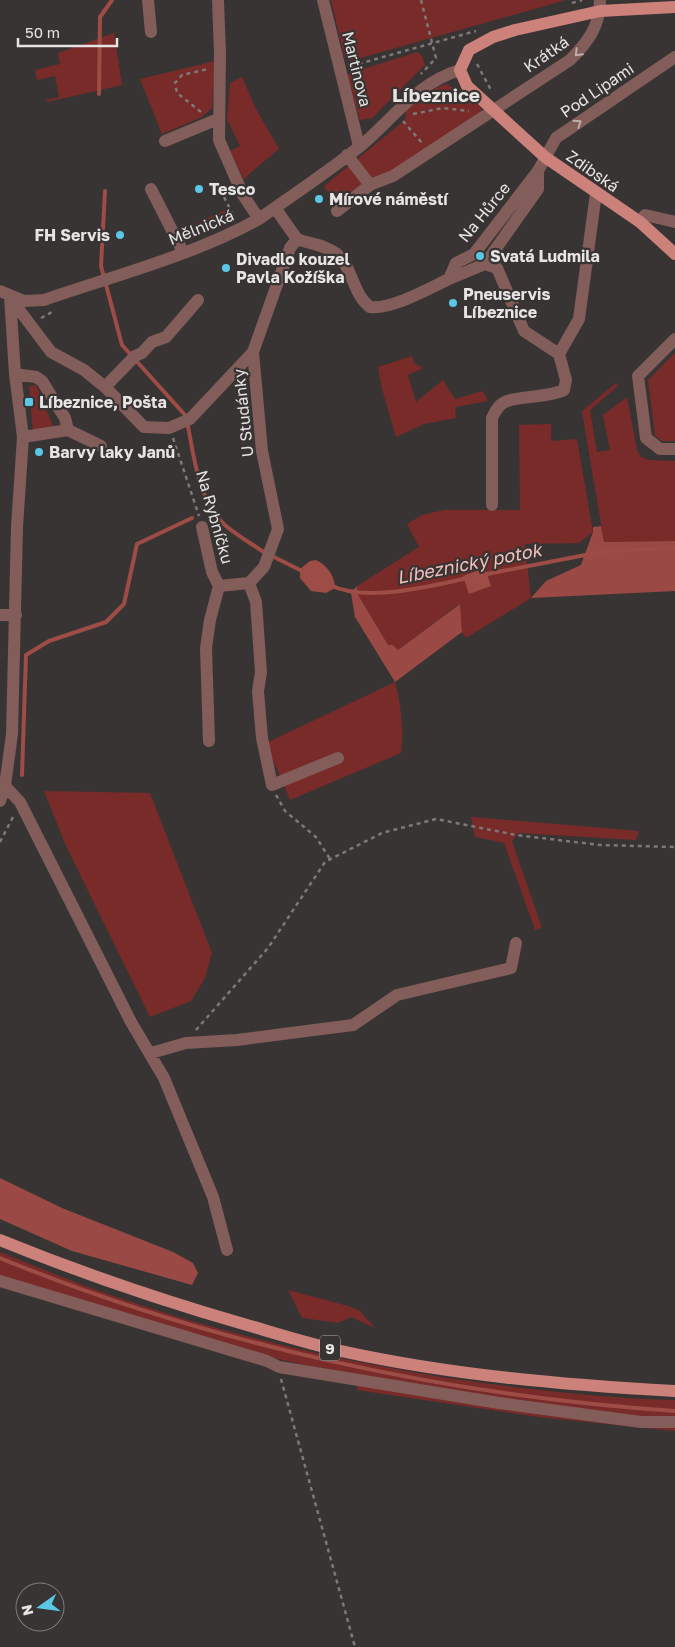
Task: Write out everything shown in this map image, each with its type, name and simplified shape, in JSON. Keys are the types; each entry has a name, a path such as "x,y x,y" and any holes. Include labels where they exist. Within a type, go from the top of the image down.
{"main road":[{"path":"495,111 467,86 460,70 469,50 493,37 600,5 675,8"},
{"name":"Zdibská","path":"495,111 545,157 596,194 640,222 675,254"},
{"name":"9","path":"0,1240 52,1261 182,1306 341,1350 506,1378 581,1386 675,1391"}],"street":[{"path":"148,0 151,32"},
{"path":"218,0 220,66 215,120 219,140 256,215"},
{"name":"Martinova","path":"323,0 359,146"},
{"name":"Krátká","path":"495,111 506,100 570,60 584,46 594,31 600,5"},
{"name":"Pod Lipami","path":"545,157 556,138 675,57"},
{"name":"Mělnická","path":"5,294 31,302 38,301 212,242 256,215 275,208 359,146 412,97 440,76 460,70"},
{"path":"337,212 370,185 393,176 495,111"},
{"path":"165,141 215,120"},
{"path":"347,155 370,185"},
{"name":"Na Hůrce","path":"297,239 323,246 338,255 349,270 366,304 374,308 419,293 449,279 456,263 474,254 538,171 545,157"},
{"name":"Na Hůrce","path":"485,264 538,189 538,171"},
{"path":"151,189 183,252"},
{"path":"559,354 579,319 596,194"},
{"path":"275,208 297,239"},
{"path":"640,222 645,216 650,215 675,222"},
{"name":"U Studánky","path":"249,583 264,568 278,529 262,451 253,352 290,248 297,239"},
{"path":"449,279 485,264 497,268 524,331 559,354 566,380 564,390 546,396 505,401 492,418 492,505"},
{"path":"5,294 51,352 84,370 105,387 144,427 169,428 190,419 253,352"},
{"path":"0,801 6,786 12,734 17,527 23,437 6,321 5,294"},
{"path":"105,387 133,358 142,353 152,342 166,337 198,300"},
{"path":"675,339 638,376 646,438 660,449 675,449"},
{"path":"15,374 36,377 42,380 65,418 68,430"},
{"path":"23,437 68,430 101,446"},
{"name":"Na Rybníčku","path":"202,527 212,572 219,586 249,583"},
{"path":"249,583 256,602 261,672 258,691 262,738 277,783 338,758"},
{"path":"209,741 206,648 210,620 219,586"},
{"path":"0,615 16,614"},
{"path":"6,786 20,802 131,1022 164,1078 213,1197 227,1250"},
{"path":"151,1053 186,1043 237,1040 353,1025 397,995 511,968 516,943"},
{"path":"0,1281 267,1361 279,1367 499,1403 641,1422 675,1422"}],"path":[{"path":"416,79 436,58 421,0"},
{"path":"564,5 582,0"},
{"path":"340,70 482,29"},
{"path":"215,120 182,98 177,92 175,83 182,74 220,66"},
{"path":"402,120 430,152"},
{"path":"224,197 236,221 256,215"},
{"path":"227,204 232,202"},
{"name":"Na Rybníčku","path":"169,428 202,527"},
{"path":"277,783 284,811 316,837 330,859"},
{"path":"0,842 20,802"},
{"path":"186,1043 268,948 325,862 382,833 436,819 516,835 600,845 675,847"},
{"path":"279,1367 283,1388 356,1647"}],"shaded area":[{"path":"331,0 566,0 350,61 344,56"},
{"path":"114,33 122,85 47,102 46,100 59,97 55,76 37,80 35,70 60,64 58,53"},
{"path":"417,52 422,56 425,65 372,118 360,120 347,74"},
{"path":"215,61 212,108 202,117 162,134 140,79"},
{"path":"242,77 256,109 279,149 244,180 230,151 240,146 227,119 230,83"},
{"path":"446,84 458,90 482,108 477,116 337,209 324,186 405,120 406,109 424,93"},
{"path":"227,209 232,219 230,224 187,240 185,236 193,232 191,226"},
{"path":"675,353 675,441 662,441 655,436 648,380"},
{"path":"412,356 414,363 423,368 408,375 416,402 443,380 455,399 483,391 488,401 455,407 456,418 424,424 396,437 382,389 378,367"},
{"path":"616,383 618,386 590,410 597,452 610,450 603,415 627,397 637,450 641,457 649,460 675,461 675,541 604,542 582,411"},
{"path":"36,385 53,426 33,431 29,386"},
{"path":"551,424 551,441 577,439 593,532 579,543 525,544 531,598 466,638 462,632 459,604 398,650 393,645 388,645 357,593 357,586 419,547 407,524 422,515 444,510 520,510 519,425"},
{"path":"601,526 604,542 675,541 675,591 531,598 546,581 581,565 593,532 593,527"},
{"path":"316,560 327,568 334,579 335,588 326,593 311,591 300,578 300,569 310,561"},
{"path":"485,568 491,586 469,594 463,576"},
{"path":"357,586 357,593 388,645 393,645 398,650 460,604 462,632 395,682 355,617 351,593"},
{"path":"395,682 401,718 401,753 290,800 266,743"},
{"path":"44,791 150,793 212,953 205,978 191,1001 150,1017 66,846"},
{"path":"471,817 639,831 636,840 518,833 512,841 542,928 535,930 504,843 475,837"},
{"path":"0,1178 62,1208 173,1252 193,1263 198,1273 192,1285 72,1251 0,1219"},
{"path":"0,1252 142,1306 247,1336 352,1361 459,1380 513,1387 614,1397 675,1400 675,1431 538,1417 357,1390 358,1377 252,1353 0,1276"},
{"path":"288,1290 360,1311 375,1328 351,1317 338,1323 302,1318"}],"waterway":[{"name":"Líbeznický potok","path":"99,94 100,17 112,0"},
{"name":"Líbeznický potok","path":"105,191 101,266 122,345 185,415"},
{"name":"Líbeznický potok","path":"188,426 199,479 210,505 226,526 265,553"},
{"path":"22,775 26,655 49,641 106,622 124,604 137,544 192,518"},
{"name":"Líbeznický potok","path":"482,575 606,551 675,548"},
{"name":"Líbeznický potok","path":"274,557 304,572"},
{"name":"Líbeznický potok","path":"330,585 361,593 379,593 468,578"},
{"path":"0,1258 80,1289 162,1316 246,1340 331,1361 417,1379 504,1393 590,1404 675,1411"}],"place":[{"name":"Tesco","path":"199,189"},
{"name":"Mírové náměstí","path":"319,199"},
{"name":"FH Servis","path":"120,235"},
{"name":"Svatá Ludmila","path":"480,256"},
{"name":"Divadlo kouzel Pavla Kožíška","path":"226,268"},
{"name":"Pneuservis Líbeznice","path":"453,303"},
{"name":"Líbeznice, Pošta","path":"29,402"},
{"name":"Barvy laky Janů","path":"39,452"}],"district":[{"name":"Líbeznice","path":"436,94"}]}
